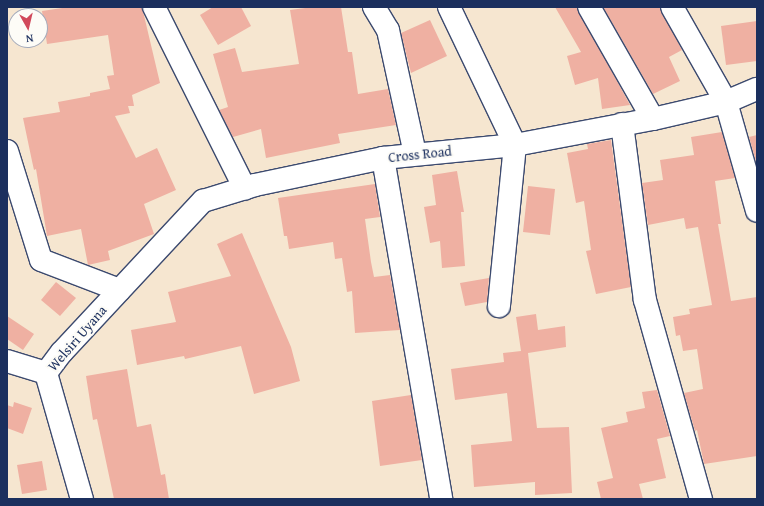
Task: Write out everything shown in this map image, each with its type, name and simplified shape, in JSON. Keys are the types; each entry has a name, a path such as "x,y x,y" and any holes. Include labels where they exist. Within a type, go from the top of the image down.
{"street":[{"path":"154,7 245,189"},
{"path":"374,7 388,30 415,154"},
{"path":"449,7 515,144 499,306"},
{"path":"589,7 653,119"},
{"path":"672,7 726,102 757,211"},
{"name":"Cross Road","path":"119,290 203,201 245,189 383,158 515,144 653,119 726,102 757,89"},
{"path":"622,124 645,300 701,499"},
{"path":"7,151 41,260 119,290"},
{"path":"383,158 441,499"},
{"name":"Welsiri Uyana","path":"7,361 46,374 62,352 119,290"},
{"path":"46,374 82,499"}],"building":[{"path":"69,7 142,7 160,83 132,95 134,106 128,106 130,113 115,116 136,158 157,148 176,190 144,204 154,234 108,251 110,260 88,265 81,229 47,236 36,169 34,170 23,118 60,112 58,102 90,96 90,93 110,89 107,76 114,75 108,35 48,44 48,10"},
{"path":"213,7 241,7 251,26 218,45 200,15"},
{"path":"313,7 341,7 348,52 352,52 358,94 388,89 396,125 338,134 340,143 266,158 261,129 233,137 219,110 228,107 213,54 235,48 242,72 299,64 290,10"},
{"path":"555,7 577,7 630,105 602,109 598,78 575,85 567,56 581,52"},
{"path":"603,7 660,7 682,50 669,57 680,81 653,94"},
{"path":"430,20 447,56 411,73 401,33"},
{"path":"757,21 757,61 726,65 721,26"},
{"path":"722,132 735,178 715,181 721,224 718,224 731,301 757,297 757,456 704,464 697,430 695,431 684,393 703,389 697,349 683,351 680,335 676,336 673,317 690,314 689,309 712,305 698,227 686,229 684,218 648,225 642,183 663,180 660,160 694,155 691,137"},
{"path":"757,135 757,165 749,137"},
{"path":"611,140 631,287 596,294 586,251 591,250 584,201 576,203 567,153 588,149 587,144"},
{"path":"457,171 464,212 461,212 465,266 442,268 440,241 430,243 424,207 436,205 432,175"},
{"path":"375,184 380,217 365,219 371,262 374,277 390,275 400,330 355,333 352,291 347,292 342,258 335,259 333,242 289,249 287,236 284,236 278,198"},
{"path":"528,186 555,189 550,235 523,232"},
{"path":"242,233 291,347 300,381 254,394 241,346 185,359 184,356 137,365 131,330 176,322 168,292 231,276 217,244"},
{"path":"489,278 487,302 465,306 460,283"},
{"path":"56,282 76,298 60,316 41,300"},
{"path":"536,314 538,330 565,326 566,347 528,353 537,428 569,427 572,493 535,495 535,482 474,487 471,445 512,441 507,393 455,400 451,369 504,362 503,353 521,351 516,317"},
{"path":"7,316 34,334 23,350 7,339"},
{"path":"127,369 137,427 151,424 161,475 165,474 169,499 114,499 97,419 93,420 86,376"},
{"path":"657,390 670,436 657,439 666,478 639,484 643,499 601,499 597,482 613,478 601,428 628,422 626,412 645,408 642,392"},
{"path":"411,395 422,460 380,466 372,401"},
{"path":"14,402 32,408 23,434 7,428 7,405 13,407"},
{"path":"42,461 47,490 22,494 17,465"}]}
